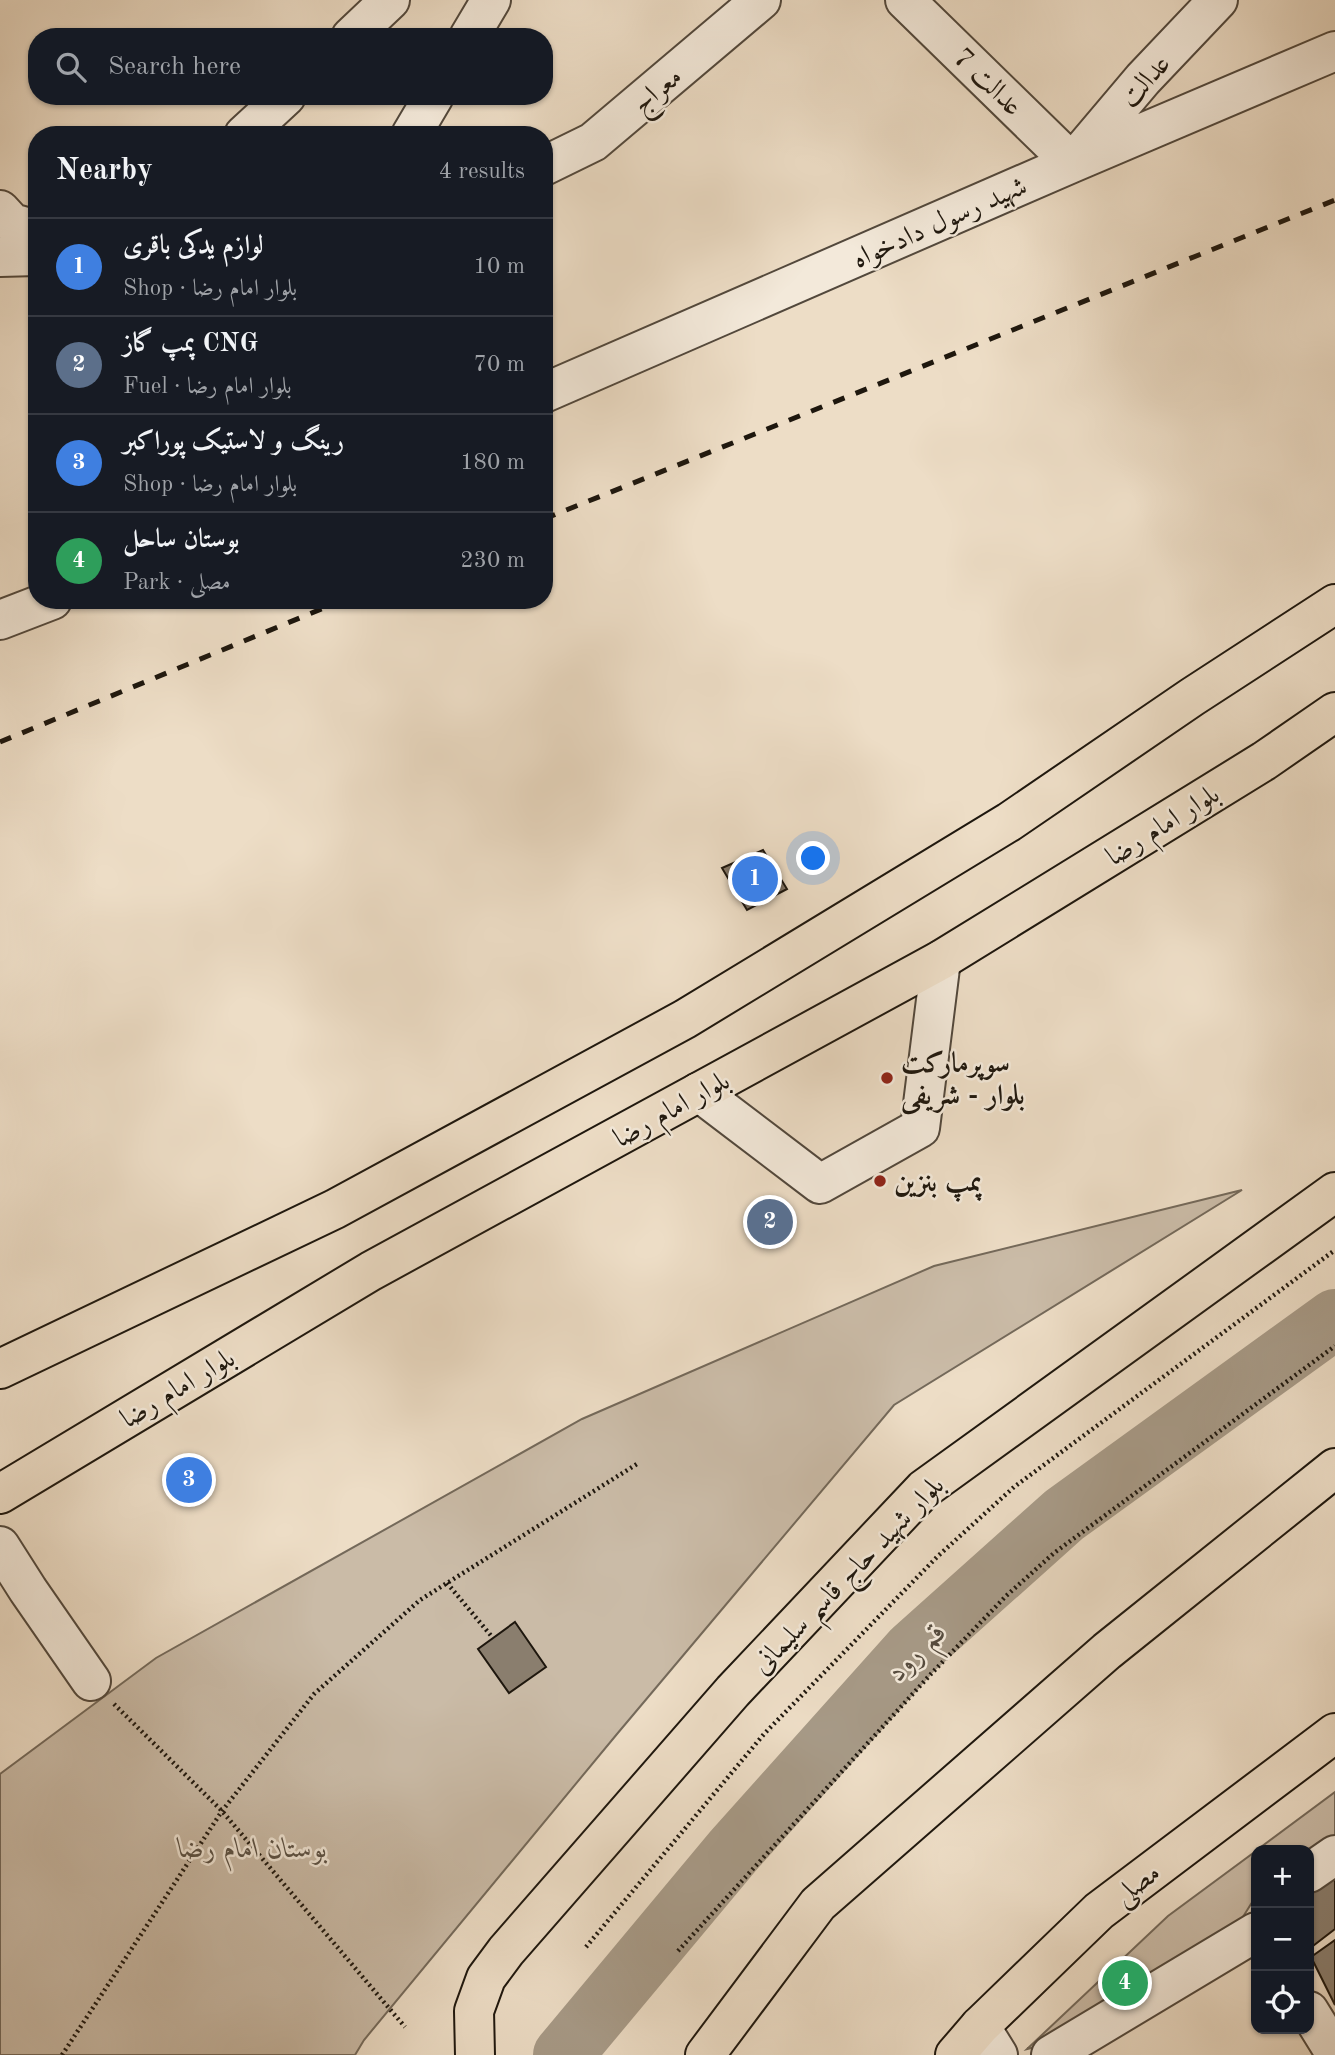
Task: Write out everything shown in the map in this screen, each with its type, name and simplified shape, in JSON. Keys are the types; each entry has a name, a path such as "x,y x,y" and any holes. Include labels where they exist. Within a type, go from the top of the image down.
{"main road":[{"path":"0,1369 335,1209 685,1019 1009,822 1192,697 1335,604"},
{"name":"بلوار امام رضا","path":"0,1494 371,1271 941,960 1264,761 1335,712"},
{"name":"بلوار شهید حاج قاسم سلیمانی","path":"475,2055 474,2011 486,1978 506,1951 733,1691 924,1489 1335,1192"},
{"path":"705,2055 818,1903 1107,1651 1335,1468"},
{"name":"مصلی","path":"955,2055 989,2040 1099,1911 1335,1733"}],"street":[{"path":"360,28 390,0"},
{"path":"474,28 491,0"},
{"name":"معراج","path":"553,162 593,142 761,0"},
{"name":"عدالت 7","path":"905,0 1072,163"},
{"name":"عدالت","path":"1072,163 1143,79 1218,0"},
{"name":"شهید رسول دادخواه","path":"553,389 1335,51"},
{"path":"254,126 276,105"},
{"path":"416,126 429,105"},
{"path":"0,210 12,222 28,227"},
{"path":"0,257 28,256"},
{"path":"0,620 29,609"},
{"path":"699,1092 820,1184 920,1128 941,960"},
{"path":"0,1546 91,1681"},
{"path":"1314,1870 1335,1855"},
{"path":"1051,2055 1251,1935"},
{"path":"1314,2019 1335,2053"}],"path":[{"path":"586,1947 764,1734 938,1556 1014,1488 1335,1250"},
{"path":"678,1951 930,1675 1006,1596 1054,1553 1335,1346"},
{"path":"62,2055 222,1811 314,1694 420,1600 637,1464"},
{"path":"447,1583 493,1638"},
{"path":"91,1681 222,1811 405,2027"}],"green space":[{"name":"بوستان امام رضا","path":"1242,1190 894,1405 617,1734 364,2040 355,2055 0,2055 0,1774 156,1658 582,1419 934,1266"},
{"path":"1335,1792 1335,1839 1314,1848 1314,1845 1264,1845"},
{"path":"1251,1855 1251,1904 1236,1928 1071,2038 1027,2049 1168,1916"}],"building":[{"path":"763,850 787,889 747,910 722,868"},
{"path":"515,1622 546,1667 509,1693 478,1649"},
{"path":"1335,1867 1335,1929 1314,1945 1314,1908 1314,1882"},
{"path":"1335,1940 1335,2005 1314,1963 1314,1955"}],"waterway":[{"name":"قم رود","path":"563,2055 734,1850 913,1650 1064,1515 1335,1319"}],"railway":[{"path":"553,515 1335,200"},
{"path":"0,742 321,609"}],"place":[{"name":"لوازم یدکی باقری","path":"755,879"},
{"name":"سوپرمارکت بلوار - شریفی","path":"887,1078"},
{"name":"پمپ بنزین","path":"880,1181"},
{"name":"پمپ گاز CNG","path":"770,1222"},
{"name":"رینگ و لاستیک پوراکبر","path":"189,1480"},
{"name":"بوستان ساحل","path":"1125,1983"}]}
